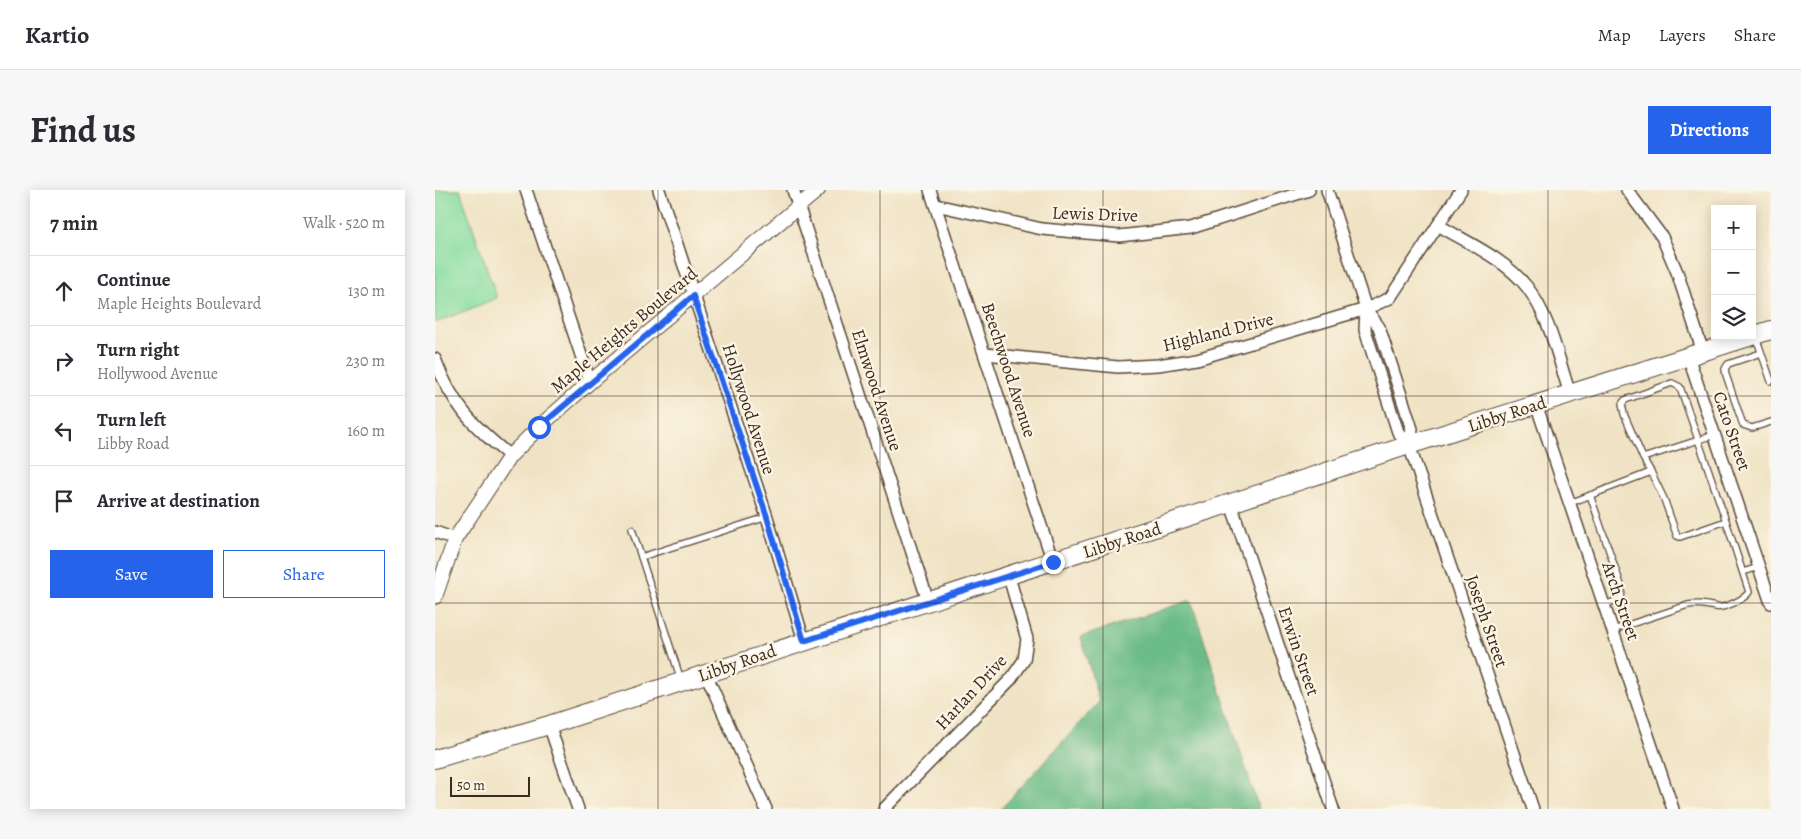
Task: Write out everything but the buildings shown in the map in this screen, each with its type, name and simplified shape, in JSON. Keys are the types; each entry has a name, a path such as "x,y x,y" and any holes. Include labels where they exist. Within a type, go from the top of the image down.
{"main road":[{"name":"Libby Road","path":"435,759 549,725 928,601 1009,577 1409,445 1757,334"}],"street":[{"path":"526,190 590,382"},
{"name":"Hollywood Avenue","path":"659,190 767,517 804,641"},
{"name":"Elmwood Avenue","path":"793,190 928,601"},
{"name":"Maple Heights Boulevard","path":"435,598 455,540 510,456 539,427 590,382 818,190"},
{"name":"Beechwood Avenue","path":"930,190 1053,562"},
{"name":"Lewis Drive","path":"935,206 1042,229 1119,236 1191,228 1309,190"},
{"name":"Joseph Street","path":"1327,190 1366,309 1379,327 1412,429 1409,445 1533,809"},
{"name":"Highland Drive","path":"985,354 1118,367 1158,365 1197,359 1366,309 1390,298 1461,190"},
{"name":"Cato Street","path":"1627,190 1662,237 1677,272 1714,435 1771,602"},
{"path":"1438,225 1501,263 1526,286 1540,308 1550,331 1570,394"},
{"path":"435,358 444,383 455,402 478,430 510,456"},
{"name":"Arch Street","path":"1537,404 1673,809"},
{"name":"Erwin Street","path":"1231,504 1333,809"},
{"path":"435,532 455,540"},
{"name":"Harlan Drive","path":"884,809 1011,679 1025,660 1027,639 1009,577"},
{"path":"706,674 766,809"},
{"path":"549,725 578,809"}],"lane":[{"path":"1757,334 1761,353 1771,381"},
{"path":"1761,353 1728,364 1725,369 1743,424 1752,428 1771,422"},
{"path":"1613,630 1688,605 1709,604 1718,608 1745,597 1749,592 1743,572 1726,521 1699,440 1681,387 1673,383 1625,400 1622,404 1624,414 1643,458 1664,499 1677,536 1680,538 1726,521"},
{"path":"1643,458 1714,435"},
{"path":"1570,503 1651,472"},
{"path":"1590,495 1622,588 1621,599 1604,605"},
{"path":"641,557 767,517"},
{"path":"632,530 682,682"},
{"path":"1743,572 1759,567"}],"green space":[{"path":"435,190 460,190 497,298 435,323"},
{"path":"1191,600 1259,809 1001,809 1099,702 1081,637"}],"route":[{"path":"539,427 693,296 767,517 804,641 1053,562"}]}
